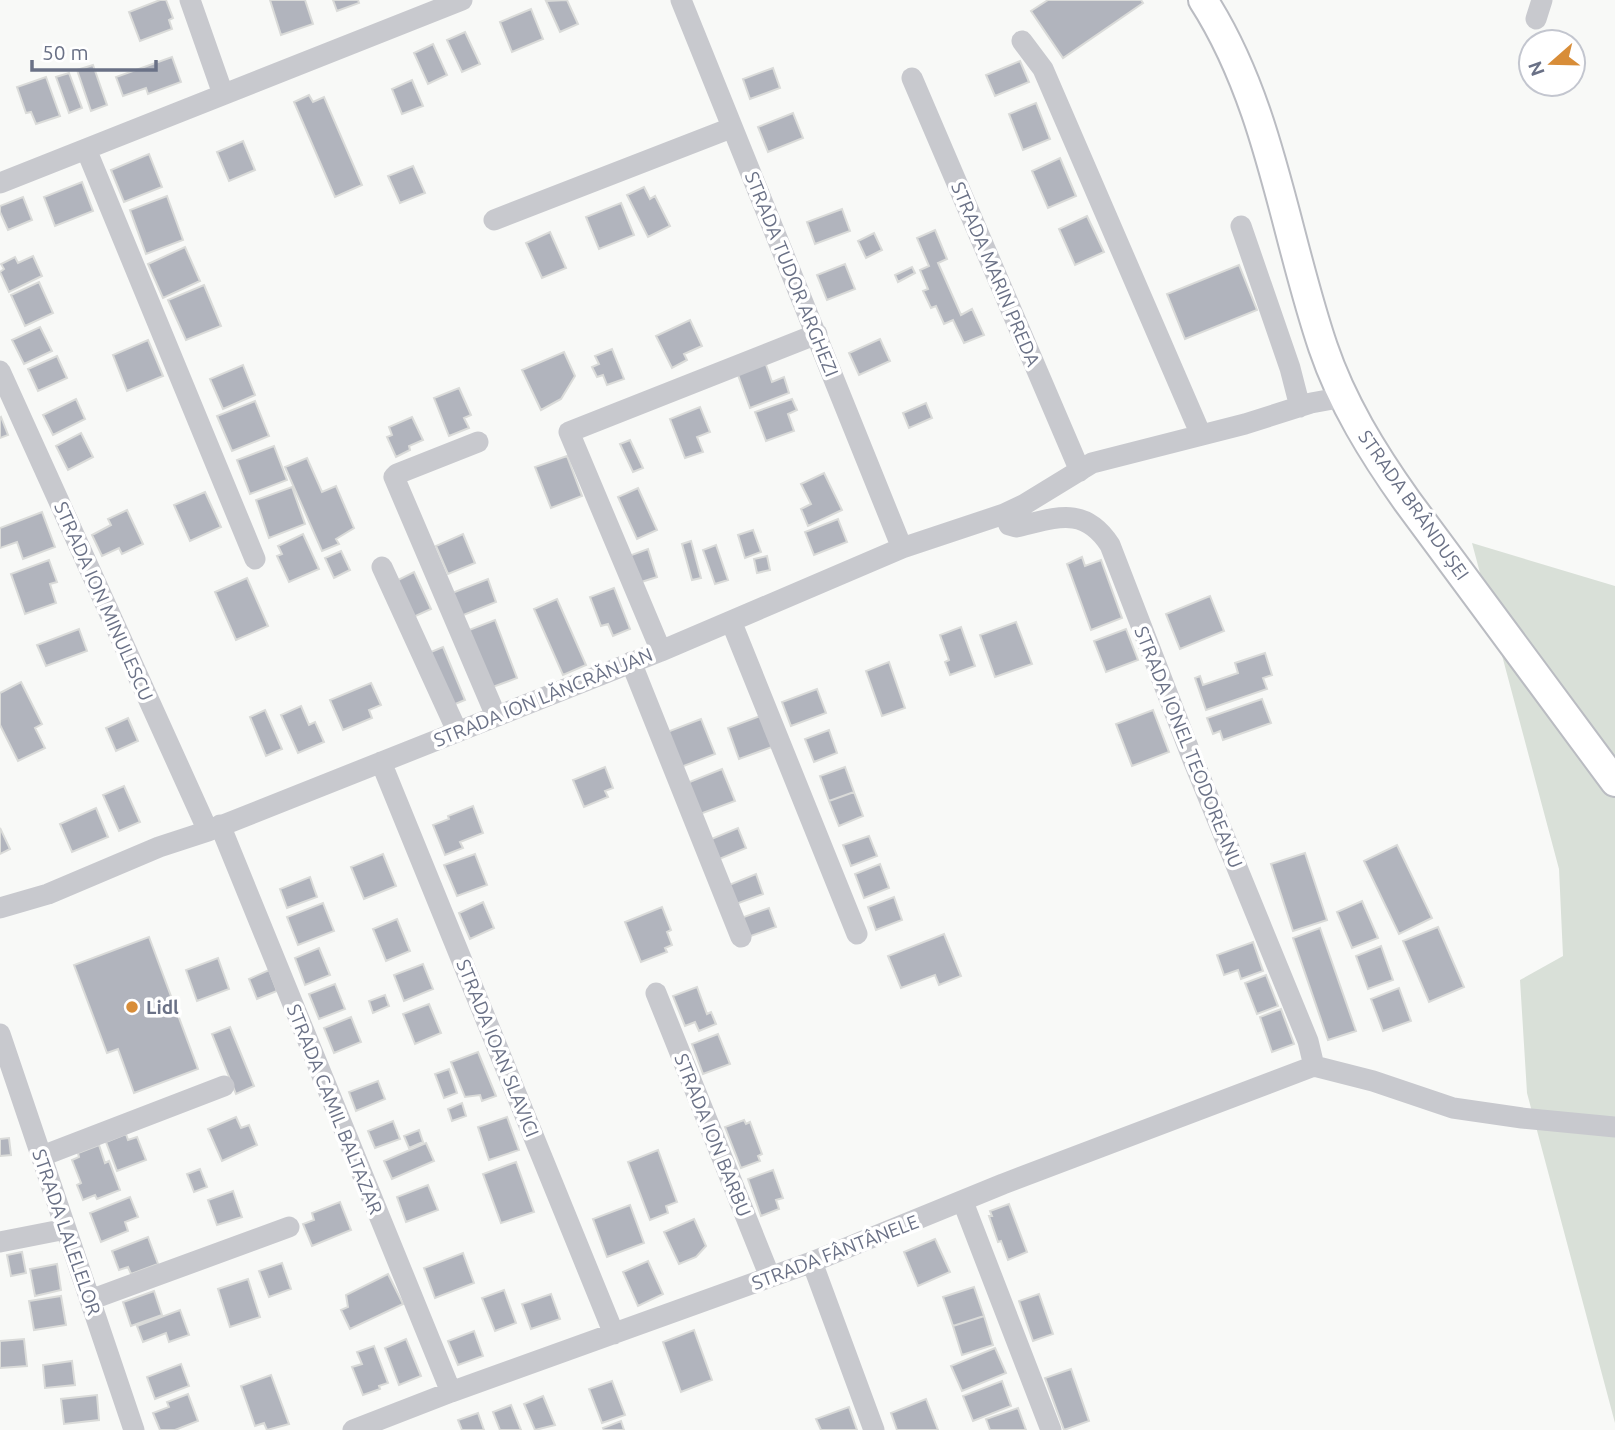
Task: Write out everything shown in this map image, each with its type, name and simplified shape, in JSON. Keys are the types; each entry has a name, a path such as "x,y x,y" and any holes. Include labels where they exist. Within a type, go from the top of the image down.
{"main road":[{"name":"STRADA BRÂNDUȘEI","path":"1203,0 1217,21 1259,120 1323,348 1342,392 1376,456 1407,501 1615,782"}],"street":[{"path":"190,0 223,94"},
{"path":"0,183 462,0"},
{"name":"STRADA TUDOR ARGHEZI","path":"681,0 902,548"},
{"path":"1022,41 1043,69 1201,435"},
{"name":"STRADA MARIN PREDA","path":"912,78 1080,471"},
{"path":"494,220 731,128"},
{"path":"86,149 255,559"},
{"path":"1241,226 1290,369 1306,405"},
{"path":"661,651 569,432 817,334"},
{"name":"STRADA ION MINULESCU","path":"0,371 214,828"},
{"name":"STRADA ION LĂNCRĂNJAN","path":"0,908 48,894 159,847 214,828 661,651 902,548 1004,514 1092,463 1201,435 1342,392"},
{"path":"478,442 394,477 496,716"},
{"name":"STRADA IONEL TEODOREANU","path":"1004,514 1009,525 1016,527 1061,517 1082,520 1099,528 1110,545 1193,760 1308,1041 1314,1066"},
{"path":"382,567 457,731"},
{"path":"731,621 857,934"},
{"path":"631,662 741,937"},
{"name":"STRADA IOAN SLAVICI","path":"381,762 614,1334"},
{"name":"STRADA CAMIL BALTAZAR","path":"214,828 451,1392"},
{"name":"STRADA ION BARBU","path":"656,993 770,1277"},
{"name":"STRADA LALELELOR","path":"0,1034 134,1430"},
{"path":"1314,1066 1453,1108 1615,1127"},
{"name":"STRADA FÂNTÂNELE","path":"353,1430 812,1262 1003,1184 1314,1066"},
{"path":"42,1156 224,1086"},
{"path":"963,1202 1051,1430"},
{"path":"90,1300 289,1227"},
{"path":"0,1242 66,1229"},
{"path":"812,1262 874,1430"}],"shaded area":[{"path":"1472,543 1615,586 1615,1423 1527,1093 1520,980 1563,956 1559,869"}],"building":[{"path":"166,0 173,18 169,20 172,29 140,41 129,12"},
{"path":"270,0 305,0 313,24 281,35"},
{"path":"333,0 358,0 359,3 337,11"},
{"path":"567,0 578,24 560,32 546,1"},
{"path":"1048,0 1141,0 1143,3 1063,58 1031,11"},
{"path":"531,9 543,39 512,52 500,22"},
{"path":"465,32 480,64 462,72 447,40"},
{"path":"433,44 447,75 428,84 414,53"},
{"path":"172,57 181,82 148,94 146,88 123,96 116,77"},
{"path":"1020,61 1029,82 995,96 986,75"},
{"path":"93,65 107,105 91,111 77,70"},
{"path":"773,68 780,88 750,99 743,79"},
{"path":"69,73 82,108 69,113 56,77"},
{"path":"46,77 60,116 36,124 31,112 26,113 17,87"},
{"path":"412,80 423,106 402,114 392,89"},
{"path":"309,95 313,102 324,97 362,185 335,197 294,102"},
{"path":"1036,103 1050,139 1023,150 1009,114"},
{"path":"793,113 803,138 768,152 758,127"},
{"path":"243,141 255,170 229,181 217,152"},
{"path":"149,154 162,187 124,202 111,170"},
{"path":"1060,158 1076,196 1048,208 1032,171"},
{"path":"413,166 425,193 400,203 388,176"},
{"path":"82,182 93,211 55,226 44,197"},
{"path":"644,187 650,199 655,196 670,226 648,237 627,195"},
{"path":"167,196 183,240 146,254 130,210"},
{"path":"23,197 32,220 8,230 0,206"},
{"path":"621,203 634,235 599,249 586,217"},
{"path":"842,209 850,231 815,244 807,222"},
{"path":"1087,216 1104,252 1075,265 1059,229"},
{"path":"935,230 947,259 938,263 961,315 972,309 984,335 964,343 953,320 944,324 936,306 931,308 923,291 928,289 920,270 929,266 917,238"},
{"path":"550,232 566,268 542,278 526,243"},
{"path":"874,233 882,250 866,258 858,241"},
{"path":"185,247 200,281 163,298 148,264"},
{"path":"33,256 42,276 9,292 0,272 4,269 1,264 15,257 18,263"},
{"path":"845,264 855,289 827,300 817,275"},
{"path":"1239,265 1257,310 1185,339 1167,294"},
{"path":"912,267 915,273 898,282 895,275"},
{"path":"39,282 53,313 25,326 11,295"},
{"path":"204,285 221,326 186,340 168,300"},
{"path":"690,320 702,346 684,354 687,360 672,368 656,336"},
{"path":"40,327 52,351 24,364 12,340"},
{"path":"880,339 890,361 859,375 849,353"},
{"path":"148,340 163,376 127,391 113,355"},
{"path":"612,349 624,379 607,385 603,375 597,377 592,367 599,364 595,356"},
{"path":"564,352 575,376 561,399 541,410 522,370"},
{"path":"57,356 67,378 38,391 28,369"},
{"path":"765,362 772,382 784,377 789,393 750,408 737,372"},
{"path":"243,365 255,395 223,409 210,379"},
{"path":"459,388 471,415 464,418 469,428 449,436 434,398"},
{"path":"76,399 85,419 53,435 43,415"},
{"path":"792,399 797,410 788,414 794,431 766,441 755,412"},
{"path":"255,401 269,436 232,451 217,416"},
{"path":"926,403 932,418 909,428 903,413"},
{"path":"700,407 710,432 697,437 703,452 685,458 670,419"},
{"path":"412,417 423,440 409,446 410,450 396,457 387,437 392,435 389,427"},
{"path":"0,418 8,435 0,438"},
{"path":"81,433 93,457 68,470 56,446"},
{"path":"630,440 643,468 633,472 620,444"},
{"path":"274,446 287,480 250,494 237,460"},
{"path":"567,456 582,496 551,508 535,467"},
{"path":"307,458 322,492 336,486 354,528 336,539 339,544 322,551 285,467"},
{"path":"824,473 842,510 808,526 801,509 811,504 801,484"},
{"path":"292,487 305,524 269,538 256,500"},
{"path":"638,488 657,530 637,539 618,497"},
{"path":"205,492 221,527 190,541 174,505"},
{"path":"127,510 143,544 122,554 119,548 102,556 92,535 111,525 108,519"},
{"path":"42,512 55,547 23,559 17,542 0,548 0,528"},
{"path":"838,519 847,542 814,555 805,532"},
{"path":"753,530 761,552 745,558 738,535"},
{"path":"303,534 319,569 289,582 277,556 282,554 278,546"},
{"path":"463,534 475,563 448,574 436,546"},
{"path":"691,541 701,578 692,580 682,544"},
{"path":"716,545 728,580 715,584 703,550"},
{"path":"648,549 657,577 635,584 626,557"},
{"path":"341,551 350,570 334,578 325,558"},
{"path":"767,556 770,570 757,573 754,559"},
{"path":"1082,557 1085,566 1101,560 1122,618 1091,630 1067,564"},
{"path":"49,560 57,582 50,584 56,603 25,614 11,574"},
{"path":"414,572 431,609 409,619 392,583"},
{"path":"247,578 268,626 236,640 215,592"},
{"path":"488,579 496,602 461,616 452,593"},
{"path":"614,588 630,629 613,636 608,624 601,626 590,597"},
{"path":"1210,596 1224,631 1180,649 1166,614"},
{"path":"557,599 586,665 563,675 534,609"},
{"path":"495,620 517,678 490,688 469,630"},
{"path":"1016,622 1032,664 995,677 980,635"},
{"path":"961,627 975,666 950,675 945,662 949,660 940,635"},
{"path":"79,629 87,651 46,666 37,645"},
{"path":"1126,629 1138,660 1106,672 1094,641"},
{"path":"443,647 465,700 448,707 426,654"},
{"path":"1265,653 1272,675 1263,678 1267,689 1206,710 1195,678 1200,676 1203,685 1238,673 1235,663"},
{"path":"889,662 905,708 882,716 866,671"},
{"path":"21,682 42,724 35,728 45,748 18,761 0,725 0,693"},
{"path":"371,683 381,705 369,710 372,718 343,730 330,700"},
{"path":"817,689 826,713 791,726 782,702"},
{"path":"1262,699 1271,723 1223,740 1220,731 1213,734 1207,718"},
{"path":"301,706 309,725 315,722 324,742 298,753 281,715"},
{"path":"265,710 282,749 266,756 250,717"},
{"path":"1153,710 1169,752 1132,766 1116,724"},
{"path":"760,716 772,747 739,759 728,728"},
{"path":"128,718 138,741 116,751 106,728"},
{"path":"701,719 715,754 681,767 667,732"},
{"path":"829,730 837,753 814,762 805,739"},
{"path":"605,767 613,788 605,791 608,797 584,807 573,780"},
{"path":"845,767 854,792 829,801 820,776"},
{"path":"722,769 735,801 700,814 687,783"},
{"path":"124,786 140,822 119,831 103,795"},
{"path":"854,792 863,816 839,826 829,801"},
{"path":"473,806 483,833 460,842 463,848 445,855 433,825"},
{"path":"96,808 108,837 72,852 60,824"},
{"path":"0,828 10,849 0,854"},
{"path":"738,828 746,848 717,860 709,840"},
{"path":"869,836 877,856 851,866 843,845"},
{"path":"1397,845 1432,918 1399,934 1364,861"},
{"path":"1305,853 1327,920 1293,931 1271,864"},
{"path":"383,854 396,886 364,899 351,867"},
{"path":"475,854 487,885 457,896 444,865"},
{"path":"880,864 889,888 864,898 855,874"},
{"path":"756,874 763,894 736,904 729,885"},
{"path":"310,877 317,897 287,908 280,889"},
{"path":"894,897 902,920 876,930 868,907"},
{"path":"1362,901 1378,938 1352,948 1337,912"},
{"path":"483,902 494,928 470,939 459,913"},
{"path":"323,903 334,931 298,945 287,917"},
{"path":"662,907 671,930 667,932 672,945 665,948 667,952 641,962 625,922"},
{"path":"769,908 776,927 748,937 741,918"},
{"path":"397,919 410,951 386,961 373,929"},
{"path":"1438,927 1464,987 1429,1002 1403,941"},
{"path":"1320,928 1356,1031 1328,1040 1293,938"},
{"path":"944,934 961,976 939,985 935,975 901,988 888,956"},
{"name":"Lidl","path":"149,937 198,1069 134,1093 118,1049 107,1053 74,965"},
{"path":"1253,942 1263,971 1241,979 1238,970 1224,975 1217,955"},
{"path":"1381,946 1393,980 1368,989 1356,956"},
{"path":"319,948 330,975 305,985 295,958"},
{"path":"218,958 229,989 197,1001 186,970"},
{"path":"423,964 433,989 404,1001 394,975"},
{"path":"269,970 277,991 257,999 249,979"},
{"path":"1266,975 1278,1006 1257,1014 1245,983"},
{"path":"335,984 345,1009 319,1019 309,994"},
{"path":"697,987 707,1014 711,1012 716,1024 699,1031 695,1022 685,1026 673,996"},
{"path":"1399,988 1411,1021 1383,1031 1371,999"},
{"path":"385,995 389,1006 373,1013 369,1001"},
{"path":"429,1004 441,1033 415,1044 403,1014"},
{"path":"1281,1009 1294,1044 1272,1052 1260,1017"},
{"path":"351,1017 361,1042 334,1053 324,1028"},
{"path":"230,1027 254,1086 236,1094 212,1034"},
{"path":"718,1034 730,1064 703,1074 692,1044"},
{"path":"478,1052 496,1096 482,1101 480,1095 465,1097 451,1062"},
{"path":"449,1069 457,1093 444,1098 435,1074"},
{"path":"378,1081 385,1099 356,1111 349,1092"},
{"path":"462,1103 466,1116 452,1121 448,1109"},
{"path":"236,1117 241,1128 249,1125 257,1145 222,1161 208,1129"},
{"path":"507,1117 519,1150 489,1160 478,1127"},
{"path":"744,1120 746,1124 750,1122 762,1154 758,1156 760,1161 741,1168 725,1127"},
{"path":"393,1121 400,1139 375,1148 368,1131"},
{"path":"419,1130 423,1142 409,1148 404,1136"},
{"path":"126,1134 128,1140 137,1137 146,1160 117,1171 106,1142"},
{"path":"9,1138 11,1155 0,1156 0,1139"},
{"path":"426,1143 434,1161 392,1179 384,1161"},
{"path":"99,1145 105,1163 109,1161 120,1190 97,1199 95,1195 83,1200 77,1185 81,1183 72,1160 79,1157 78,1153"},
{"path":"658,1150 677,1202 666,1206 668,1213 650,1220 628,1162"},
{"path":"516,1162 534,1212 501,1223 483,1174"},
{"path":"200,1169 207,1187 194,1192 187,1174"},
{"path":"773,1170 783,1198 776,1200 779,1209 761,1216 748,1179"},
{"path":"428,1185 438,1210 406,1222 397,1197"},
{"path":"233,1191 242,1217 217,1225 208,1200"},
{"path":"130,1197 138,1217 125,1222 128,1231 101,1242 90,1213"},
{"path":"340,1202 351,1230 312,1246 303,1224 314,1220 312,1213"},
{"path":"1009,1204 1027,1252 1008,1260 989,1216 992,1216 990,1211"},
{"path":"630,1205 644,1243 607,1257 593,1219"},
{"path":"694,1219 706,1246 696,1257 679,1264 664,1232"},
{"path":"148,1237 158,1264 131,1274 128,1267 119,1270 112,1251"},
{"path":"935,1239 950,1272 918,1286 904,1252"},
{"path":"22,1252 26,1273 11,1276 7,1255"},
{"path":"463,1253 474,1283 435,1298 424,1268"},
{"path":"648,1261 663,1294 638,1306 623,1272"},
{"path":"282,1263 291,1289 269,1297 259,1271"},
{"path":"57,1264 61,1290 35,1296 30,1269"},
{"path":"388,1274 403,1304 350,1329 341,1310 348,1307 346,1295"},
{"path":"248,1279 260,1317 230,1327 218,1289"},
{"path":"974,1287 984,1316 953,1326 943,1297"},
{"path":"504,1290 516,1323 495,1331 482,1298"},
{"path":"154,1291 162,1315 131,1326 123,1302"},
{"path":"551,1294 560,1319 531,1329 522,1304"},
{"path":"1039,1294 1053,1334 1033,1341 1019,1301"},
{"path":"61,1296 66,1325 34,1330 29,1301"},
{"path":"180,1310 189,1335 169,1342 166,1333 143,1342 137,1326"},
{"path":"984,1316 993,1345 962,1355 953,1326"},
{"path":"694,1330 712,1380 681,1392 663,1342"},
{"path":"474,1331 483,1356 458,1365 448,1341"},
{"path":"24,1339 27,1366 0,1368 0,1341"},
{"path":"406,1339 421,1376 399,1385 385,1348"},
{"path":"374,1346 388,1383 363,1395 352,1367 362,1364 357,1352"},
{"path":"995,1348 1006,1373 962,1391 951,1366"},
{"path":"72,1361 75,1385 45,1388 43,1365"},
{"path":"181,1364 189,1386 155,1399 147,1377"},
{"path":"1071,1369 1089,1421 1064,1430 1045,1378"},
{"path":"271,1375 289,1424 267,1430 264,1423 255,1426 241,1386"},
{"path":"612,1381 625,1415 602,1423 589,1389"},
{"path":"1002,1381 1011,1406 973,1421 963,1396"},
{"path":"188,1394 198,1421 175,1430 160,1430 153,1413 169,1407 167,1402"},
{"path":"97,1395 99,1420 64,1424 61,1399"},
{"path":"543,1396 555,1425 535,1430 524,1404"},
{"path":"926,1399 938,1430 897,1430 891,1413"},
{"path":"511,1405 521,1430 500,1430 493,1412"},
{"path":"849,1407 857,1430 821,1430 816,1419"},
{"path":"1018,1408 1026,1430 990,1430 986,1419"},
{"path":"478,1413 484,1430 462,1430 458,1420"},
{"path":"621,1421 624,1430 603,1428"}],"place":[{"name":"Lidl","path":"132,1007"}]}
